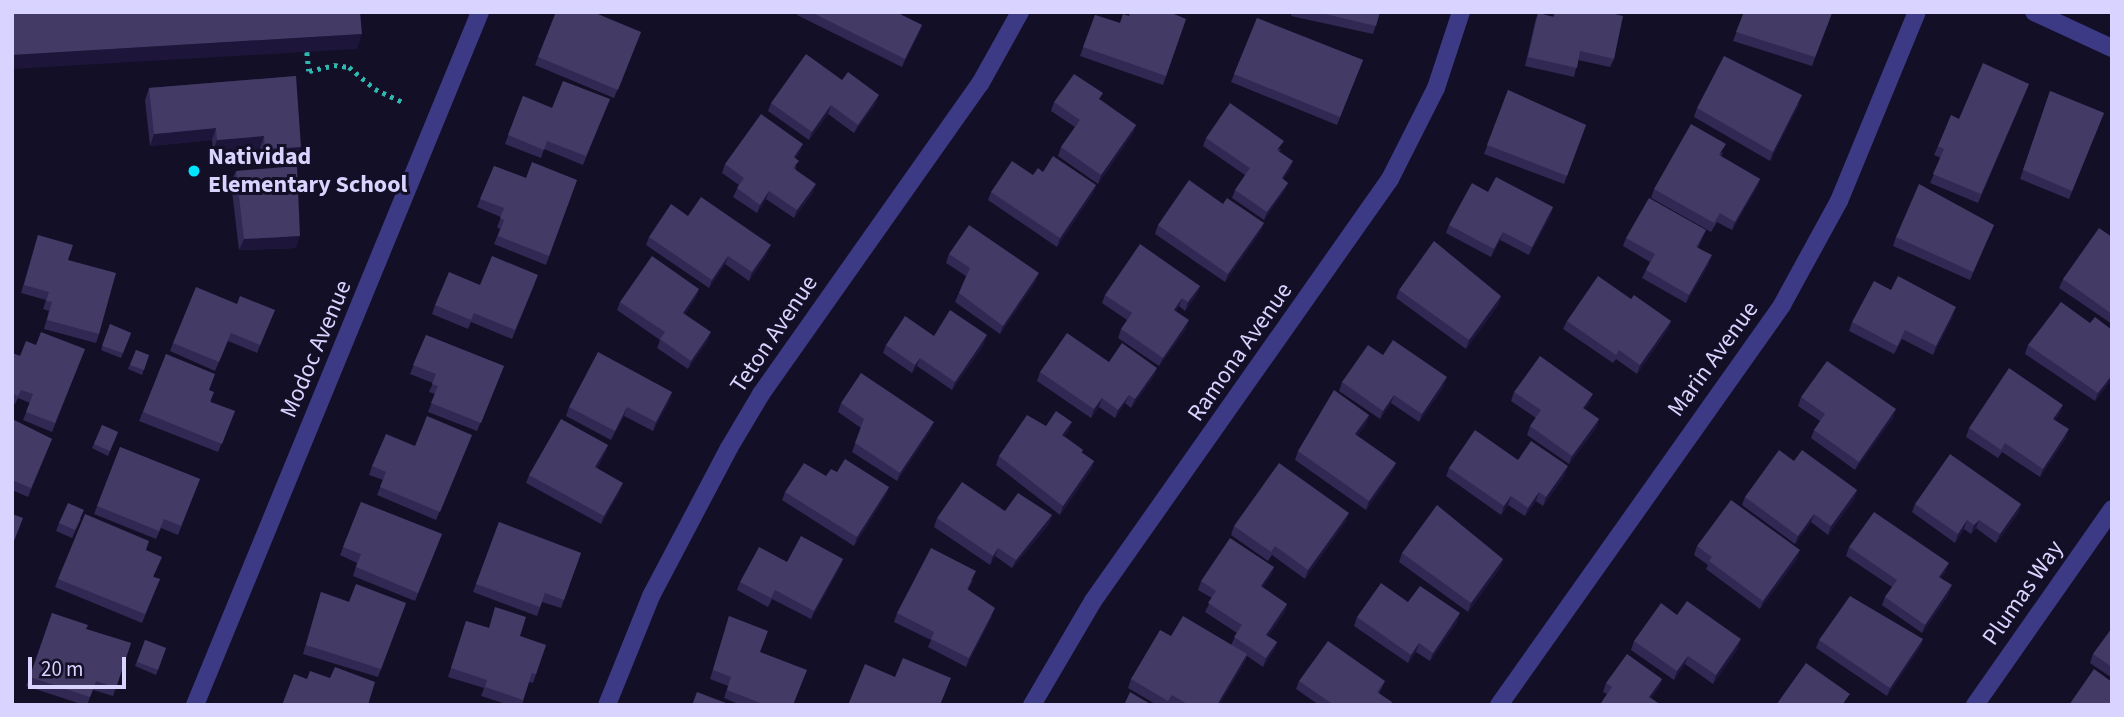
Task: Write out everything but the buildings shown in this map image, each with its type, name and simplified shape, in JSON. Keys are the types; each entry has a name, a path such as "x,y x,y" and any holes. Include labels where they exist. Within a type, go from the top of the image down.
{"street":[{"name":"Modoc Avenue","path":"195,705 480,12"},
{"name":"Teton Avenue","path":"607,705 651,596 729,448 761,394 980,83 1020,12"},
{"name":"Ramona Avenue","path":"1032,705 1093,601 1391,179 1436,88 1461,12"},
{"name":"Marin Avenue","path":"1499,705 1782,305 1839,201 1917,12"},
{"path":"2034,12 2112,48"},
{"name":"Plumas Way","path":"1975,705 2112,509"}],"path":[{"path":"307,52 309,71 334,65 349,67 374,89 405,103"}],"place":[{"name":"Natividad Elementary School","path":"194,171"}]}
